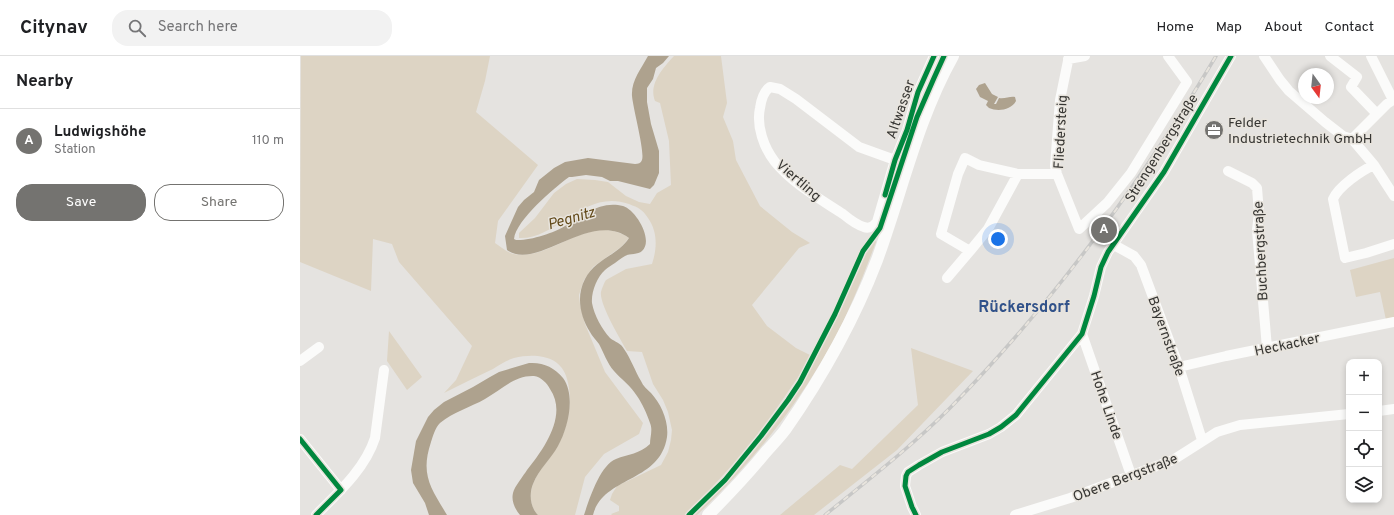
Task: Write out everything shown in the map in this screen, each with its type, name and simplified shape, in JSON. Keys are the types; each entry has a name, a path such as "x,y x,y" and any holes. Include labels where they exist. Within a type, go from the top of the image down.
{"main road":[{"path":"708,515 742,480 784,431 818,380 852,320 886,234 923,120 942,76 953,56"}],"street":[{"name":"Altwasser","path":"871,227 875,226 877,222 895,160 907,130 918,92 934,56"},
{"path":"1069,57 1085,56"},
{"name":"Fliedersteig","path":"1069,57 1060,100 1055,166 1079,229 1107,203 1131,173 1187,82 1168,56"},
{"name":"Strengenbergstraße","path":"916,515 905,486 908,472 942,452 989,434 1009,422 1043,383 1082,334 1101,267 1108,252 1164,172 1231,56"},
{"path":"1264,56 1289,91 1343,136 1352,139 1374,165 1394,196"},
{"path":"1330,56 1357,77 1351,86 1377,114"},
{"path":"1352,139 1394,99 1371,56"},
{"name":"Viertling","path":"871,227 864,227 827,204 791,178 775,162 763,138 759,124 761,103 766,89 770,86 780,89 796,99 859,147 895,160"},
{"path":"970,251 941,234 958,174 965,158 980,165 1018,174 1057,174"},
{"path":"1374,165 1358,175 1340,190 1333,199 1345,258 1394,244"},
{"name":"Buchbergstraße","path":"1228,171 1252,183 1257,188 1259,213 1257,230 1267,348"},
{"path":"947,278 988,229 1018,174"},
{"name":"Bayernstraße","path":"1114,245 1134,256 1141,265 1179,367 1202,440"},
{"name":"Heckacker","path":"1179,367 1394,322"},
{"name":"Hohe Linde","path":"1082,334 1131,475"},
{"path":"300,360 319,347"},
{"path":"316,515 341,490 362,463 374,443 384,370"},
{"path":"1382,411 1394,409"},
{"name":"Obere Bergstraße","path":"1015,515 1070,498 1172,460 1217,432 1240,425 1346,414"},
{"path":"300,439 341,490"}],"shaded area":[{"path":"301,56 490,56 485,81 476,112 538,165 498,221 495,243 504,250 514,254 528,255 542,251 585,233 599,230 614,231 629,238 621,247 593,267 584,280 579,295 585,324 605,372 643,423 639,434 604,454 585,477 575,515 538,515 533,508 531,501 531,492 536,477 561,440 568,419 570,406 569,385 564,371 559,365 553,360 538,356 522,356 506,361 444,393 456,380 472,346 399,262 392,244 373,239 371,291 300,262"},
{"path":"648,56 669,56 656,68 653,79 647,88 647,102 651,124 659,151 659,173 654,185 650,189 618,181 610,181 602,177 586,175 569,177 546,196 528,214 516,231 514,239 528,239 548,234 560,229 585,213 607,205 623,206 628,209 638,219 645,233 645,246 642,251 624,257 602,273 594,290 592,303 596,317 604,330 610,338 623,347 643,384 655,397 664,413 667,425 667,437 662,452 654,463 643,472 619,485 608,493 599,502 593,515 584,515 600,475 605,468 616,459 638,452 650,444 651,426 643,405 632,389 609,365 599,344 587,326 580,306 582,286 589,272 624,244 629,238 614,231 598,231 581,235 533,253 519,255 507,250 505,236 518,207 534,192 539,180 554,168 565,162 588,158 635,164 641,162 642,148 632,91 637,75"},
{"path":"674,56 721,56 727,103 723,117 733,141 736,160 760,206 792,232 810,243 799,248 752,305 767,326 796,348 810,355 803,370 754,441 687,515 612,515 611,514 619,511 619,506 610,500 617,486 661,465 668,452 671,440 672,430 668,412 663,400 653,384 642,352 627,351 611,322 601,298 601,292 606,280 626,269 652,264 656,247 654,229 648,218 640,209 629,204 613,201 598,203 584,208 546,231 533,236 519,238 519,233 535,218 554,193 566,184 577,179 608,182 626,196 639,202 650,204 657,193 671,185 669,141 660,103 655,101 653,95 655,82 658,76"},
{"path":"985,83 992,94 998,97 994,104 996,104 999,98 1015,97 1016,101 1008,108 996,110 989,108 986,105 988,101 980,97 976,89 979,85"},
{"path":"874,238 876,242 844,320 831,345 803,391 771,435 753,456 717,496 697,515 692,515 742,463 785,407 806,374 825,339 844,301 861,260"},
{"path":"1394,258 1394,318 1386,320 1380,292 1356,297 1350,270"},
{"path":"389,331 422,377 407,390 387,361"},
{"path":"911,348 973,371 897,450 814,515 780,515 840,465 852,469 918,405"},
{"path":"529,363 544,364 560,374 567,385 570,403 562,439 538,474 532,488 532,504 538,515 520,515 513,502 513,493 552,431 556,410 555,399 549,387 539,378 527,376 514,380 485,399 445,419 438,425 433,435 428,454 427,472 432,489 447,515 429,515 425,503 413,483 411,470 416,441 428,417 444,402 499,372"}],"railway":[{"path":"825,515 889,463 950,408 1025,326 1094,240 1126,195 1157,150 1216,56"}],"cycle path":[{"path":"885,195 918,92 934,56"},
{"path":"689,515 725,480 761,436 800,382 835,314 863,251 880,228 917,117 944,56"},
{"path":"916,515 905,486 908,472 942,452 989,434 1001,427 1016,415 1082,334 1101,267 1108,252 1164,172 1231,56"},
{"path":"300,439 341,490 316,515"}],"place":[{"name":"Felder Industrietechnik GmbH","path":"1214,130"},
{"name":"Ludwigshöhe","path":"1104,230"}],"district":[{"name":"Rückersdorf","path":"1024,306"}],"water label":[{"name":"Pegnitz","path":"571,218"}]}
